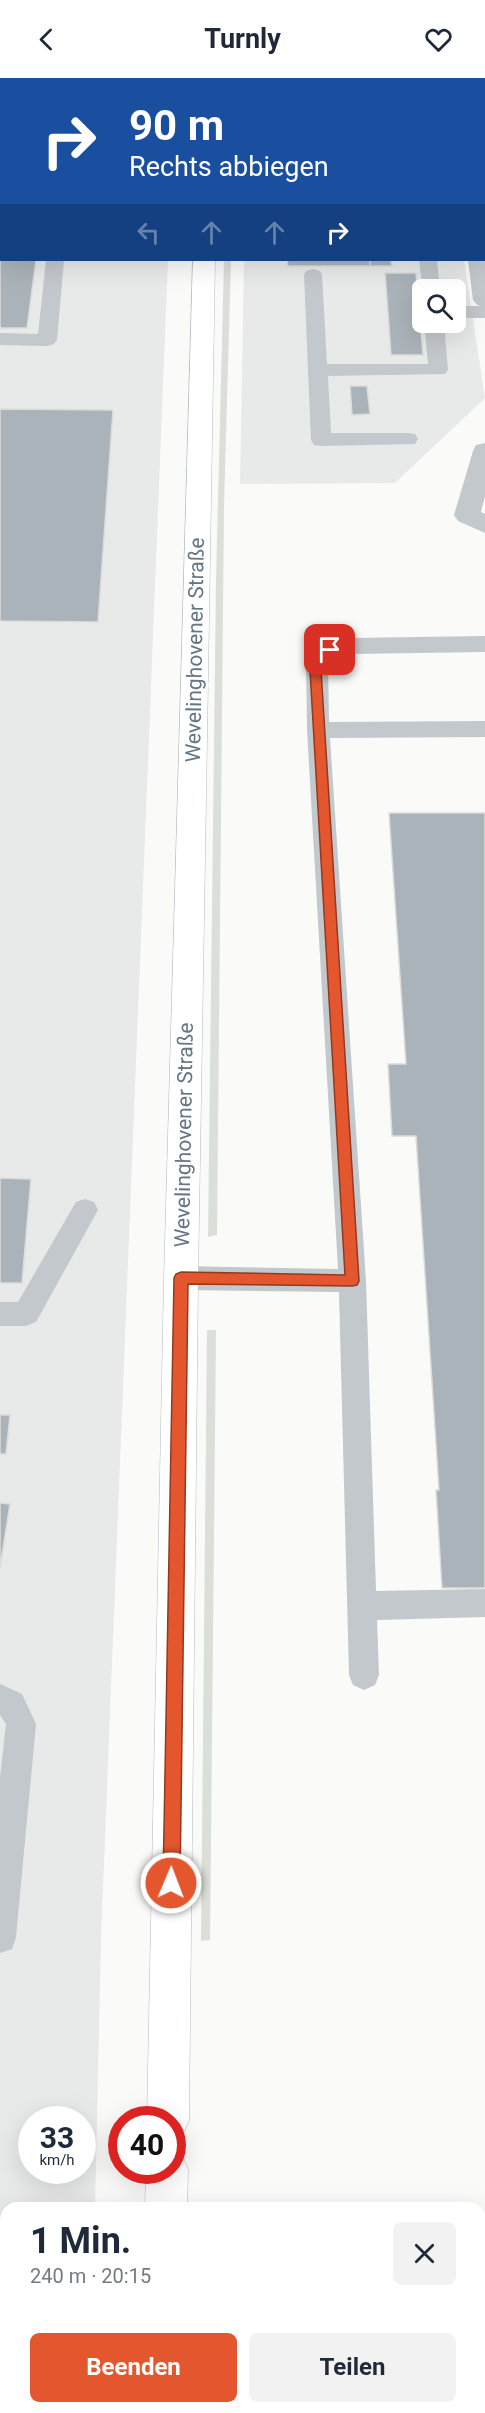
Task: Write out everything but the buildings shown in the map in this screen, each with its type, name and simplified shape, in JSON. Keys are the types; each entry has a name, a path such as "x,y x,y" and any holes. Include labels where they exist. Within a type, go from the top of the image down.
{"street":[{"name":"Wevelinghovener Straße","path":"168,2106 181,1278 204,261"},
{"path":"479,261 485,300"},
{"path":"485,451 467,515 485,525"},
{"path":"166,2202 167,2184"}],"lane":[{"path":"0,339 47,340 55,261"},
{"path":"428,261 430,279"},
{"path":"314,275 321,440 408,439"},
{"path":"466,312 485,312"},
{"path":"318,370 438,370 435,333"},
{"path":"364,1675 352,1281 318,730 316,658 330,650 350,646 485,644"},
{"path":"318,730 485,729"},
{"path":"0,1314 26,1314 85,1210"},
{"path":"181,1278 352,1281"},
{"path":"361,1606 485,1603"},
{"path":"0,1699 6,1700 17,1711 21,1724 0,1937"}],"shaded area":[{"path":"0,261 168,261 101,1939 96,2163 96,2106 18,2106 18,2184 96,2184 95,2202 0,2202"},
{"path":"224,261 231,261 224,505 217,1235 208,1237 216,582"},
{"path":"244,261 464,261 485,398 395,483 240,484"},
{"path":"207,1330 216,1330 210,1940 201,1941"}],"route":[{"path":"171,1883 181,1278 352,1281 315,670 316,658 330,650"}]}
